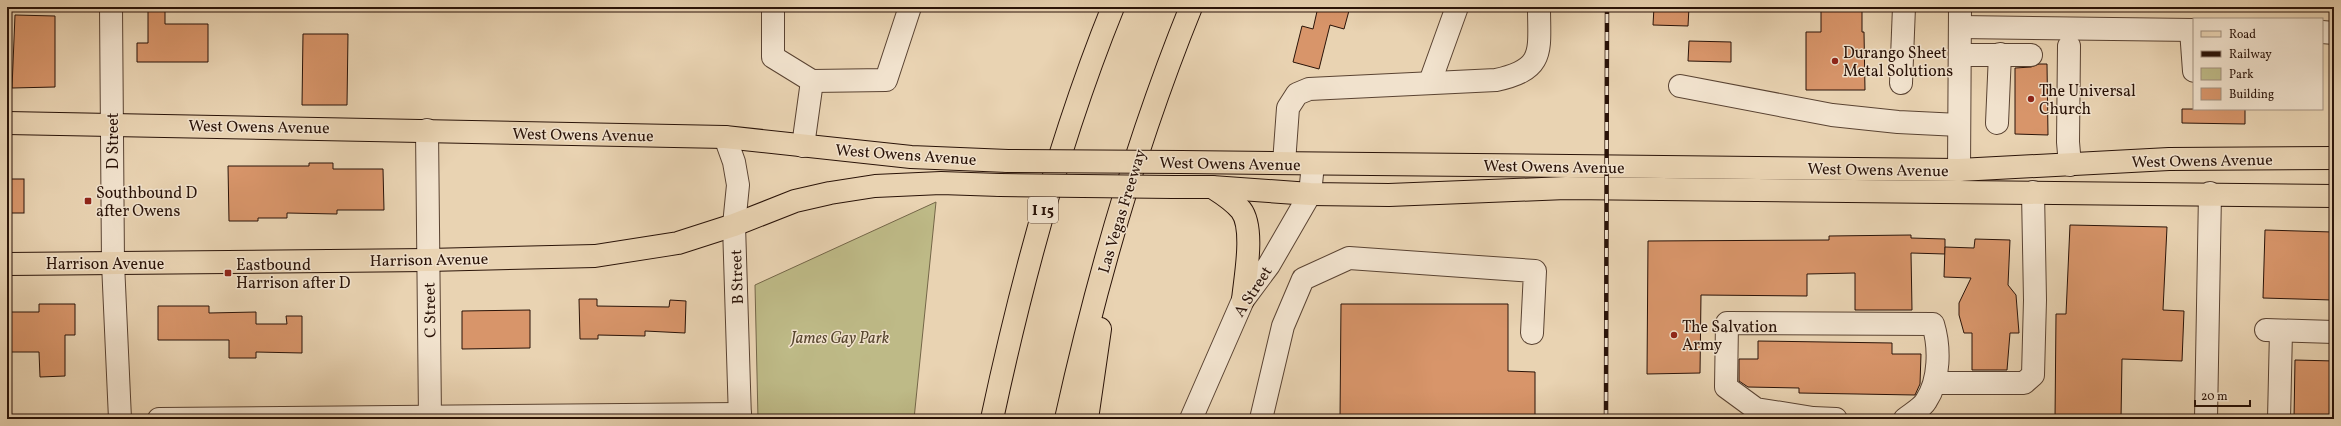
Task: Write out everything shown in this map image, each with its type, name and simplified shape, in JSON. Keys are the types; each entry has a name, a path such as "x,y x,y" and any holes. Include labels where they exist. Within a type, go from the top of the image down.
{"main road":[{"name":"I 15","path":"992,419 1021,294 1062,145 1088,68 1113,7"},
{"name":"Las Vegas Freeway","path":"1066,419 1098,289 1122,205 1151,113 1191,7"},
{"name":"West Owens Avenue","path":"7,123 725,137 911,157 1008,161 1959,170 2169,159 2334,158"},
{"path":"2169,159 2169,193"},
{"name":"West Owens Avenue","path":"795,201 875,186 941,183 1212,187 1310,194 1389,195 1566,188 2210,193 2334,196"},
{"path":"1212,187 1230,198 1243,211 1249,232 1243,300"},
{"name":"Harrison Avenue","path":"7,264 428,260 595,256 678,243 734,225 795,201"},
{"path":"1087,419 1122,205"}],"street":[{"name":"D Street","path":"111,7 113,263 120,419"},
{"path":"773,7 773,57 812,81 886,80 910,7"},
{"path":"1430,82 1456,7"},
{"path":"1284,163 1288,108 1298,94 1309,89 1496,80 1517,76 1529,68 1536,59 1539,46 1539,7"},
{"path":"1901,83 1904,7"},
{"path":"1959,170 1960,17 2193,30"},
{"path":"2323,32 2334,33"},
{"path":"2069,46 2068,142 2070,165"},
{"path":"1997,123 2000,54"},
{"path":"1960,55 2031,55"},
{"path":"803,146 812,81"},
{"path":"1680,86 1832,115 1898,122 1959,125"},
{"name":"C Street","path":"426,130 430,418"},
{"name":"B Street","path":"725,137 734,162 738,185 734,225 740,416"},
{"name":"A Street","path":"1191,419 1243,300 1269,265 1310,194 1313,164"},
{"path":"1934,383 2024,383 2032,375 2035,300 2033,192"},
{"path":"2206,419 2210,193"},
{"path":"1261,419 1283,326 1303,279 1349,258 1535,271 1532,333"},
{"path":"1836,419 1813,419 1754,414 1726,387 1727,323 1933,324 1938,339 1934,383 1926,402 1905,419"},
{"path":"2279,419 2273,330 2334,332"},
{"path":"159,419 740,416"}],"green space":[{"name":"James Gay Park","path":"936,202 914,419 758,419 755,285"}],"building":[{"path":"148,7 165,7 165,24 208,24 208,62 137,62 137,43 148,43"},
{"path":"1318,7 1350,7 1344,29 1330,25 1319,69 1293,62 1302,26 1313,29"},
{"path":"1654,7 1689,7 1688,26 1653,25"},
{"name":"Durango Sheet Metal Solutions","path":"1821,7 1862,7 1865,90 1806,90 1806,32 1821,32"},
{"path":"15,15 55,16 55,87 12,88"},
{"path":"303,34 348,34 347,105 302,105"},
{"path":"1689,41 1731,42 1731,62 1688,61"},
{"name":"The Universal Church","path":"2039,64 2047,64 2048,135 2015,134 2015,68 2031,67"},
{"path":"2182,109 2245,110 2245,124 2182,123"},
{"path":"309,163 333,163 333,169 383,169 384,210 337,210 337,214 287,213 287,218 258,218 258,221 229,221 228,166 309,166"},
{"path":"7,179 24,179 24,213 7,213"},
{"path":"2070,225 2167,227 2163,310 2184,311 2182,361 2122,359 2121,419 2055,419 2056,314 2066,314"},
{"path":"2265,230 2332,232 2334,283 2332,300 2263,298"},
{"name":"The Salvation Army","path":"1911,235 1911,238 1945,239 1945,254 1911,253 1912,310 1855,310 1855,273 1807,274 1807,296 1701,295 1700,373 1647,374 1648,241 1829,240 1829,236"},
{"path":"1975,239 2010,240 2008,285 2016,295 2019,333 2010,333 2007,370 1972,370 1972,333 1964,333 1959,315 1959,303 1971,278 1944,277 1945,247 1974,248"},
{"path":"579,299 597,299 597,306 669,307 670,300 686,301 685,333 645,331 645,336 598,335 598,339 580,339"},
{"path":"39,304 75,304 75,335 65,335 65,376 40,377 39,352 7,352 7,312 39,312"},
{"path":"1341,304 1508,304 1508,371 1535,372 1535,419 1340,419"},
{"path":"158,306 209,306 209,313 256,312 256,324 287,324 286,316 302,316 302,353 256,352 256,358 229,358 229,340 158,340"},
{"path":"530,310 530,348 462,349 462,311"},
{"path":"1758,341 1892,343 1892,354 1921,354 1920,384 1915,395 1799,393 1799,388 1748,387 1739,381 1739,359 1758,359"},
{"path":"2295,360 2334,361 2334,419 2294,419"}],"railway":[{"path":"1606,419 1607,7"}],"place":[{"name":"Durango Sheet Metal Solutions","path":"1835,61"},
{"name":"The Universal Church","path":"2031,99"},
{"name":"Southbound D after Owens","path":"88,201"},
{"name":"Eastbound Harrison after D","path":"228,273"},
{"name":"The Salvation Army","path":"1674,335"}]}
